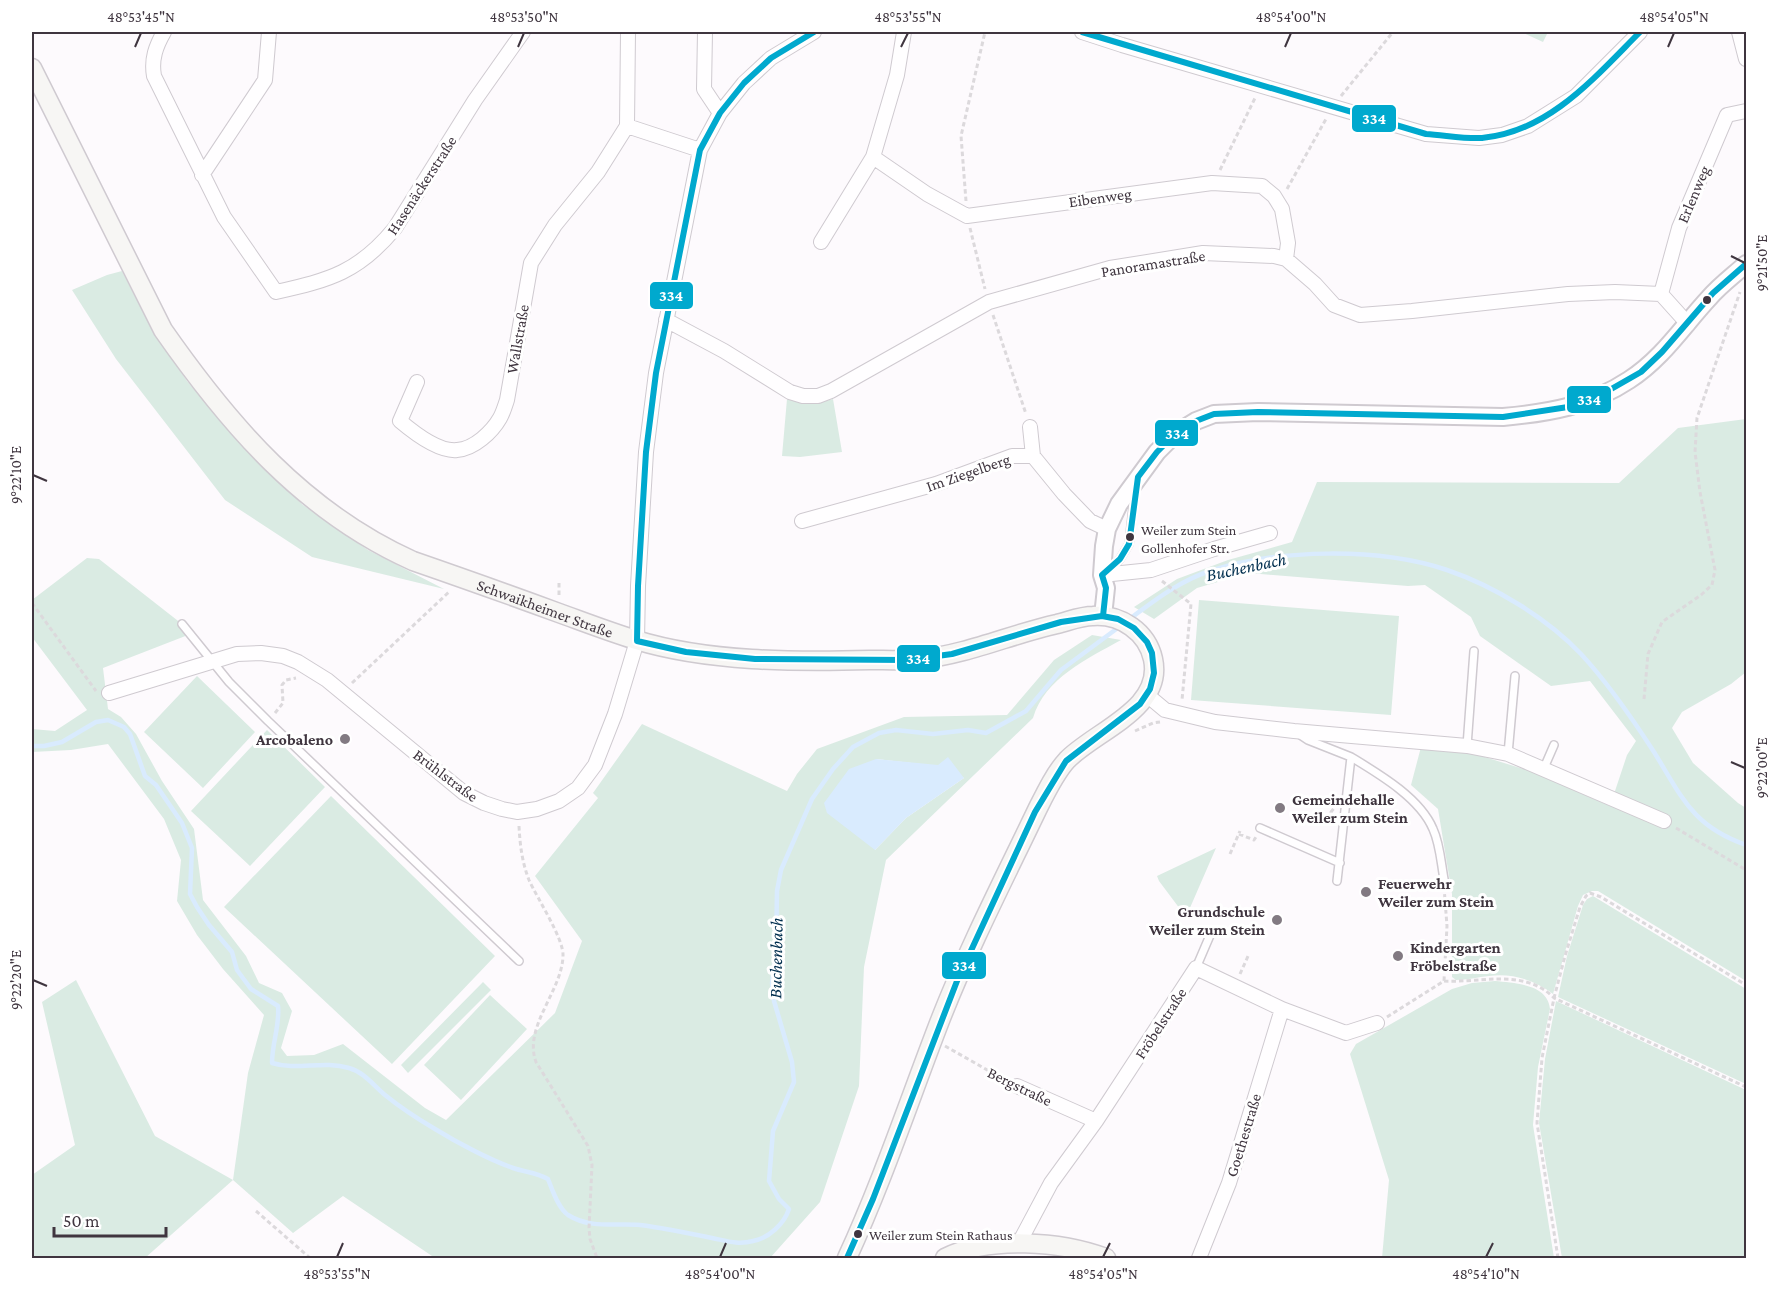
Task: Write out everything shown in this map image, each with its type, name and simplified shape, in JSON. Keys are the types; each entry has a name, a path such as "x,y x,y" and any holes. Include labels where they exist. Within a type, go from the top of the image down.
{"main road":[{"name":"Schwaikheimer Straße","path":"32,68 164,330 190,368 255,445 300,490 355,531 381,547 413,561 637,641 685,652 747,658 833,661 919,659 957,653 1040,627 1100,616"},
{"path":"847,1258 882,1178 943,1014 974,940 1043,797 1065,761 1135,709 1147,696 1154,676 1154,663 1146,641 1131,626 1119,620 1100,616"},
{"path":"945,1258 986,1247 1019,1243 1051,1245 1106,1258"}],"street":[{"name":"Hasenäckerstraße","path":"164,32 152,62 154,76 224,217 276,292 338,276 380,247 395,228 475,100 523,32"},
{"path":"202,175 265,80 269,32"},
{"path":"628,32 627,126 700,150"},
{"path":"705,32 704,89 720,113"},
{"name":"Brühlstraße","path":"109,693 237,654 261,653 283,656 298,662 327,680 464,793 493,806 518,812 537,809 559,801 578,788 596,765 629,672 637,641 646,452 656,373 700,150 720,113 744,83 771,58 814,32"},
{"path":"821,242 873,157 897,75 904,32"},
{"path":"1082,32 1426,135 1470,138 1502,135 1528,126 1576,96 1640,32"},
{"path":"1122,45 1126,32"},
{"path":"1739,32 1746,59"},
{"name":"Erlenweg","path":"1661,294 1679,228 1727,115 1746,111"},
{"name":"Wallstraße","path":"417,382 400,421 421,438 456,451 488,434 501,417 507,400 531,263 555,225 598,172 627,126"},
{"path":"873,157 927,194 967,216"},
{"name":"Eibenweg","path":"967,216 1132,192 1215,183 1262,186 1279,203"},
{"path":"1279,203 1286,223 1287,259 1316,284 1334,305 1360,315 1568,294 1615,292 1661,294 1688,324"},
{"name":"Panoramastraße","path":"666,320 724,351 790,392 803,396 818,396 831,391 989,302 1110,268 1156,259 1203,253 1274,256 1287,259"},
{"path":"1100,616 1106,588 1102,576 1104,546 1107,529 1119,504 1138,477 1175,434 1196,421 1214,414 1258,411 1503,417 1541,414 1567,408 1599,397 1631,379 1665,349 1709,297 1746,264"},
{"path":"1030,427 1033,456"},
{"name":"Im Ziegelberg","path":"802,521 936,484 1012,456 1033,456 1064,495 1090,521 1107,529"},
{"path":"1102,576 1151,570 1270,533"},
{"path":"1147,696 1165,710 1215,722 1467,746 1508,754 1664,821"},
{"path":"1196,968 1282,1010 1346,1033 1377,1023"},
{"name":"Fröbelstraße","path":"1019,1243 1051,1183 1096,1121 1196,968"},
{"name":"Goethestraße","path":"1199,1258 1229,1184 1282,1010"},
{"name":"Bergstraße","path":"1017,1086 1096,1121"}],"lane":[{"path":"1102,576 1120,559 1129,544 1138,477"},
{"path":"182,624 229,682 519,961"},
{"path":"1467,746 1474,651"},
{"path":"1508,754 1515,676"},
{"path":"1294,731 1308,740 1351,757 1398,789 1426,816 1434,831 1444,879"},
{"path":"1544,768 1554,745"},
{"path":"1337,881 1351,757"},
{"path":"1260,828 1340,862"},
{"path":"1196,968 1211,933"}],"path":[{"path":"985,32 961,136 967,216 989,302 1030,427"},
{"path":"1279,203 1333,106 1393,32"},
{"path":"1215,183 1261,86"},
{"path":"1644,699 1648,654 1662,622 1712,585 1714,570 1695,452 1697,418 1740,292"},
{"path":"342,693 463,578"},
{"path":"1158,578 1191,604 1182,701 1185,706"},
{"path":"32,603 96,692 103,695 109,693"},
{"path":"268,721 283,703 282,685 286,680 297,678"},
{"path":"1134,732 1153,723 1162,722"},
{"path":"518,812 521,854 538,900 559,938 564,955 560,972 533,1038 531,1051 588,1146 592,1165 589,1228 590,1239 597,1258"},
{"path":"1664,821 1746,870"},
{"path":"1230,854 1240,831"},
{"path":"1444,879 1447,926 1444,981"},
{"path":"1558,1258 1537,1123 1542,1058 1554,998 1580,907 1586,896 1590,893 1600,897 1746,985"},
{"path":"1235,987 1249,954"},
{"path":"1377,1023 1444,981 1519,980 1545,989 1554,998 1746,1088"},
{"name":"Bergstraße","path":"947,1047 1017,1086"},
{"path":"256,1211 310,1258"}],"shaded area":[{"path":"1521,32 1548,32 1543,42"},
{"path":"122,271 151,328 187,381 244,448 303,505 368,550 444,589 312,557 225,500 116,359 72,290"},
{"path":"787,399 815,404 833,399 842,452 800,457 782,456"},
{"path":"1746,419 1746,672 1731,684 1682,712 1672,728 1693,763 1746,808 1746,981 1598,891 1583,895 1578,906 1553,994 1531,981 1515,977 1498,975 1456,980 1452,977 1452,894 1438,809 1411,785 1421,747 1475,754 1530,771 1610,806 1627,755 1636,741 1590,681 1551,686 1480,636 1471,617 1425,585 1408,586 1249,573 1197,588 1154,619 1134,607 1177,579 1228,560 1292,542 1317,482 1619,483 1678,428"},
{"path":"87,558 99,559 182,624 188,635 103,668 108,709 121,717 136,734 162,781 194,829 203,900 246,956 259,983 282,993 292,1011 281,1048 287,1056 314,1055 343,1044 425,1108 446,1120 555,1013 582,941 535,876 598,798 593,793 642,724 787,791 817,749 904,717 1007,715 1054,660 1092,635 1121,640 1081,662 1057,681 1039,704 1033,718 886,860 864,967 859,1086 820,1202 770,1258 435,1258 343,1196 293,1233 233,1180 248,1073 264,1015 223,969 197,935 177,901 181,860 164,819 108,744 71,750 32,752 32,729 55,731 87,710 32,637 32,600","holes":["876,759 938,766 964,778 906,818 875,850"]},
{"path":"1199,600 1399,616 1391,715 1191,700"},
{"path":"197,676 255,732 203,788 144,732"},
{"path":"267,730 325,787 250,866 191,811"},
{"path":"331,796 495,956 392,1064 224,907"},
{"path":"1216,848 1186,917 1157,876"},
{"path":"1593,896 1746,989 1746,1084 1558,997 1567,956 1583,905"},
{"path":"76,980 155,1136 233,1180 145,1258 32,1258 32,1175 75,1145 42,1002"},
{"path":"1495,981 1521,984 1537,990 1548,1001 1550,1009 1538,1067 1533,1125 1554,1258 1382,1258 1389,1180 1350,1054 1356,1044 1452,989 1472,983"},
{"path":"483,982 491,990 408,1073 401,1065"},
{"path":"490,995 527,1029 461,1100 424,1065"},
{"path":"1556,1001 1746,1090 1746,1258 1562,1258 1539,1123 1545,1059"}],"water":[{"path":"948,757 964,778 906,818 875,850 827,813 824,803 849,769 876,759 938,765"}],"waterway":[{"name":"Buchenbach","path":"1128,620 1167,592 1199,575 1266,558 1360,554 1390,557 1447,570 1483,585 1519,604 1567,641 1591,665 1619,701 1690,808 1713,829 1746,845"},
{"name":"Buchenbach","path":"32,746 62,742 96,722 108,720 124,727 130,734 145,776 156,785 182,823 192,848 190,894 197,907 232,952 237,970 251,989 278,1006 272,1063 291,1066 330,1065 354,1070 403,1109 453,1139 504,1165 548,1179 561,1208 576,1219 594,1224 640,1225 742,1243 765,1237 775,1230 784,1220 789,1209 779,1199 769,1181 773,1131 794,1082 792,1062 774,1001 772,983 776,950 777,891 781,870 812,799 833,769 853,747 879,733 896,730 933,734 968,730 986,733 1026,711 1061,670 1119,627"}],"transit line":[{"name":"334","path":"814,32 771,58 744,83 720,113 700,150 656,373 646,452 637,641 686,652 755,659 908,660 952,654 1061,622 1102,616 1118,619 1134,628 1147,642 1152,653 1154,673 1150,689 1140,704 1066,761 1035,812 957,981 873,1199 847,1258"},
{"name":"334","path":"1082,32 1426,134 1475,138 1506,134 1550,114 1588,84 1640,32"},
{"name":"334","path":"1103,616 1106,588 1102,575 1120,559 1129,544 1138,477 1157,452 1175,434 1196,421 1214,414 1258,412 1503,417 1568,407 1599,396 1641,372 1662,352 1713,293 1746,264"}],"place":[{"name":"Weiler zum Stein Gollenhofer Str.","path":"1130,537"},
{"name":"Arcobaleno","path":"345,739"},
{"name":"Gemeindehalle Weiler zum Stein","path":"1280,808"},
{"name":"Feuerwehr Weiler zum Stein","path":"1366,892"},
{"name":"Grundschule Weiler zum Stein","path":"1277,920"},
{"name":"Kindergarten Fröbelstraße","path":"1398,956"},
{"name":"Weiler zum Stein Rathaus","path":"858,1234"}]}
